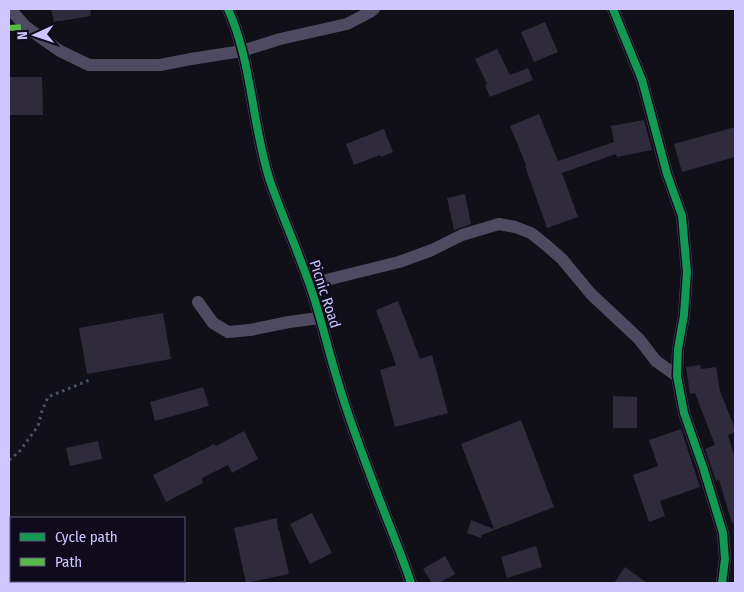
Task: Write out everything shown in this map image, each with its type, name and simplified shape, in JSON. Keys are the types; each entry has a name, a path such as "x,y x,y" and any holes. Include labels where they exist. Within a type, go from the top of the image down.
{"street":[{"path":"10,9 26,27 60,51 90,65 160,65 190,58 242,51 280,39 347,24 374,9"},
{"name":"Picnic Road","path":"228,9 235,25 242,51 255,118 270,178 310,284 342,395 411,583"},
{"path":"613,9 642,80 667,174 682,216 687,272 684,315 678,349 677,376 684,412 703,466 723,533 725,559 722,583"},
{"path":"310,284 399,262 432,250 462,235 499,224 515,227 531,233 546,244 562,259 591,294 638,339 656,361 677,376"},
{"path":"198,302 213,322 228,332 319,318"}],"path":[{"path":"9,460 19,452 38,426 48,397 92,379"}],"building":[{"path":"51,9 90,9 91,16 54,22"},
{"path":"545,22 558,52 534,62 521,32"},
{"path":"497,49 510,75 528,68 533,80 490,97 485,85 487,84 475,59"},
{"path":"9,77 42,77 43,115 9,115"},
{"path":"539,114 558,161 614,142 611,126 644,120 652,150 617,157 616,154 562,173 578,217 547,228 526,165 510,126"},
{"path":"735,127 735,157 682,172 674,144"},
{"path":"384,129 393,152 354,165 346,144"},
{"path":"465,194 471,224 454,230 447,198"},
{"path":"398,301 420,359 432,355 448,413 395,427 380,370 396,365 376,310"},
{"path":"163,313 171,359 87,374 79,328"},
{"path":"700,365 701,369 716,367 720,391 735,429 735,432 728,435 735,458 735,522 732,523 719,480 716,481 705,449 715,445 695,393 690,394 686,367"},
{"path":"203,387 209,406 155,421 150,402"},
{"path":"613,396 637,397 637,428 613,428"},
{"path":"521,420 554,507 482,535 481,538 467,533 471,520 494,529 461,444"},
{"path":"681,429 700,487 660,501 665,516 649,522 633,475 658,466 649,440"},
{"path":"244,431 258,459 232,473 228,465 202,478 203,483 166,502 153,475"},
{"path":"98,441 102,459 70,466 66,448"},
{"path":"312,513 332,553 310,564 290,524"},
{"path":"277,518 278,530 289,574 246,583 234,528"},
{"path":"536,546 542,567 507,578 501,557"},
{"path":"445,556 455,574 439,583 432,583 423,569"},
{"path":"625,567 647,583 614,583"}],"marked path":[{"path":"9,28 26,27"}],"cycle path":[{"path":"228,9 242,50 259,138 270,181 313,295 350,420 411,583"},
{"path":"613,9 642,80 667,174 682,216 687,272 684,315 678,349 677,376 684,413 723,533 725,559 722,583"}]}
